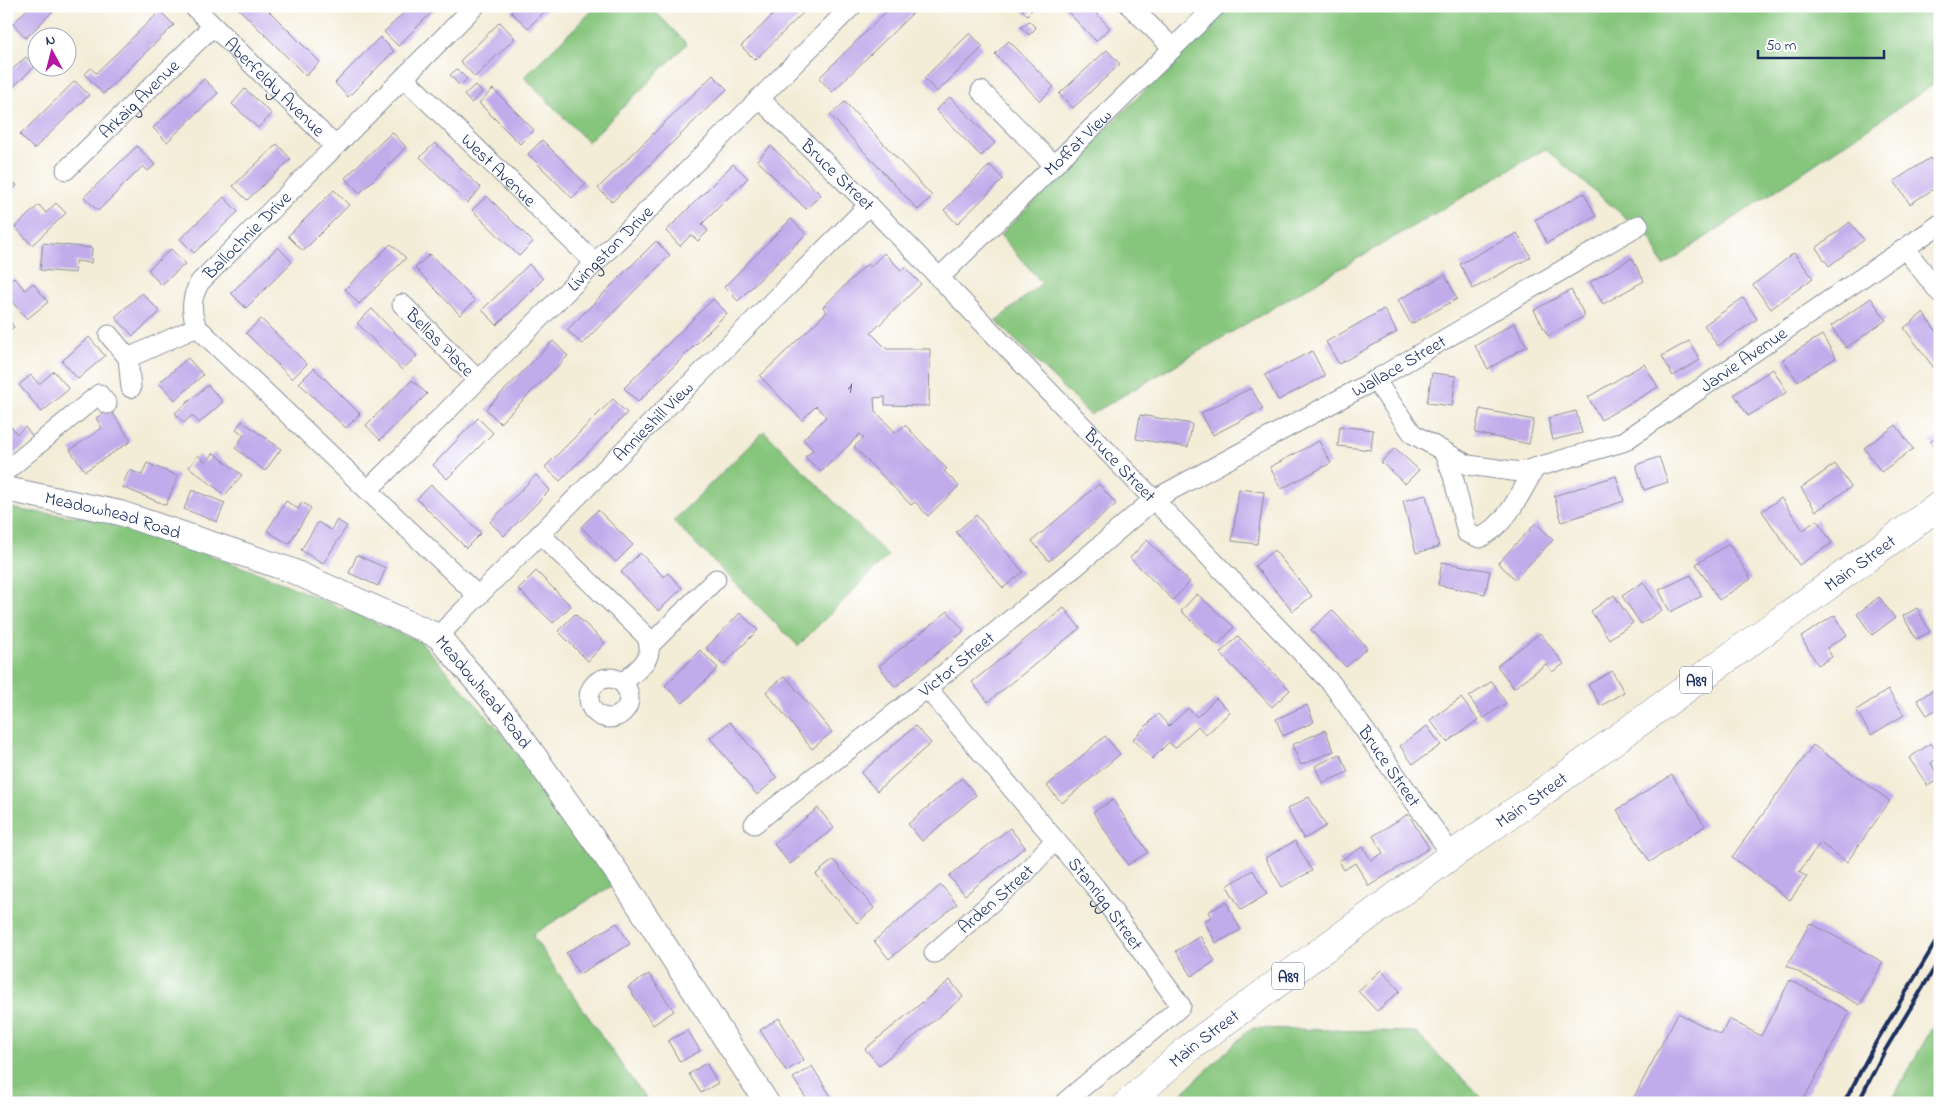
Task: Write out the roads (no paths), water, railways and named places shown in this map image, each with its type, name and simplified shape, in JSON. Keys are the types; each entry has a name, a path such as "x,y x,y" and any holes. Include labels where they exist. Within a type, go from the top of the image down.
{"main road":[{"name":"Main Street","path":"1128,1103 1189,1048 1452,855 1940,505"}],"street":[{"name":"Aberfeldy Avenue","path":"193,6 335,146"},
{"name":"Ballochnie Drive","path":"196,327 193,320 192,304 200,282 475,6"},
{"name":"Livingston Drive","path":"368,490 852,6"},
{"path":"1130,6 1173,48"},
{"name":"Moffat View","path":"939,278 1216,6"},
{"name":"Arkaig Avenue","path":"66,170 213,26"},
{"name":"West Avenue","path":"404,78 595,263"},
{"path":"981,91 1054,166"},
{"name":"Bruce Street","path":"759,98 939,278 1332,684 1452,855"},
{"name":"Annieshill View","path":"438,636 868,206"},
{"name":"Jarvie Avenue","path":"1375,380 1413,434 1468,465 1520,472 1535,468 1623,442 1940,224"},
{"name":"Wallace Street","path":"1152,500 1375,380 1639,225"},
{"path":"1905,249 1940,293"},
{"name":"Bellas Place","path":"402,304 478,380"},
{"path":"128,358 196,327 478,596"},
{"path":"110,335 128,358 131,388"},
{"path":"6,471 99,394 107,404"},
{"path":"1443,451 1453,476 1467,533 1480,538 1492,531 1513,506 1535,468"},
{"name":"Meadowhead Road","path":"6,489 120,513 281,567 438,636 506,716 621,878 767,1103"},
{"name":"Victor Street","path":"754,824 928,688 1074,568 1152,500"},
{"path":"540,534 646,636 650,645 648,659 623,683"},
{"path":"650,645 716,579"},
{"name":"Stanrigg Street","path":"928,688 1101,894 1181,1006 1154,1031 1091,1078 1064,1103"},
{"name":"Arden Street","path":"934,953 1026,872 1055,840"}],"railway":[{"path":"1844,1103 1875,1044 1940,935"},
{"path":"1858,1103 1884,1052 1940,959"}]}
